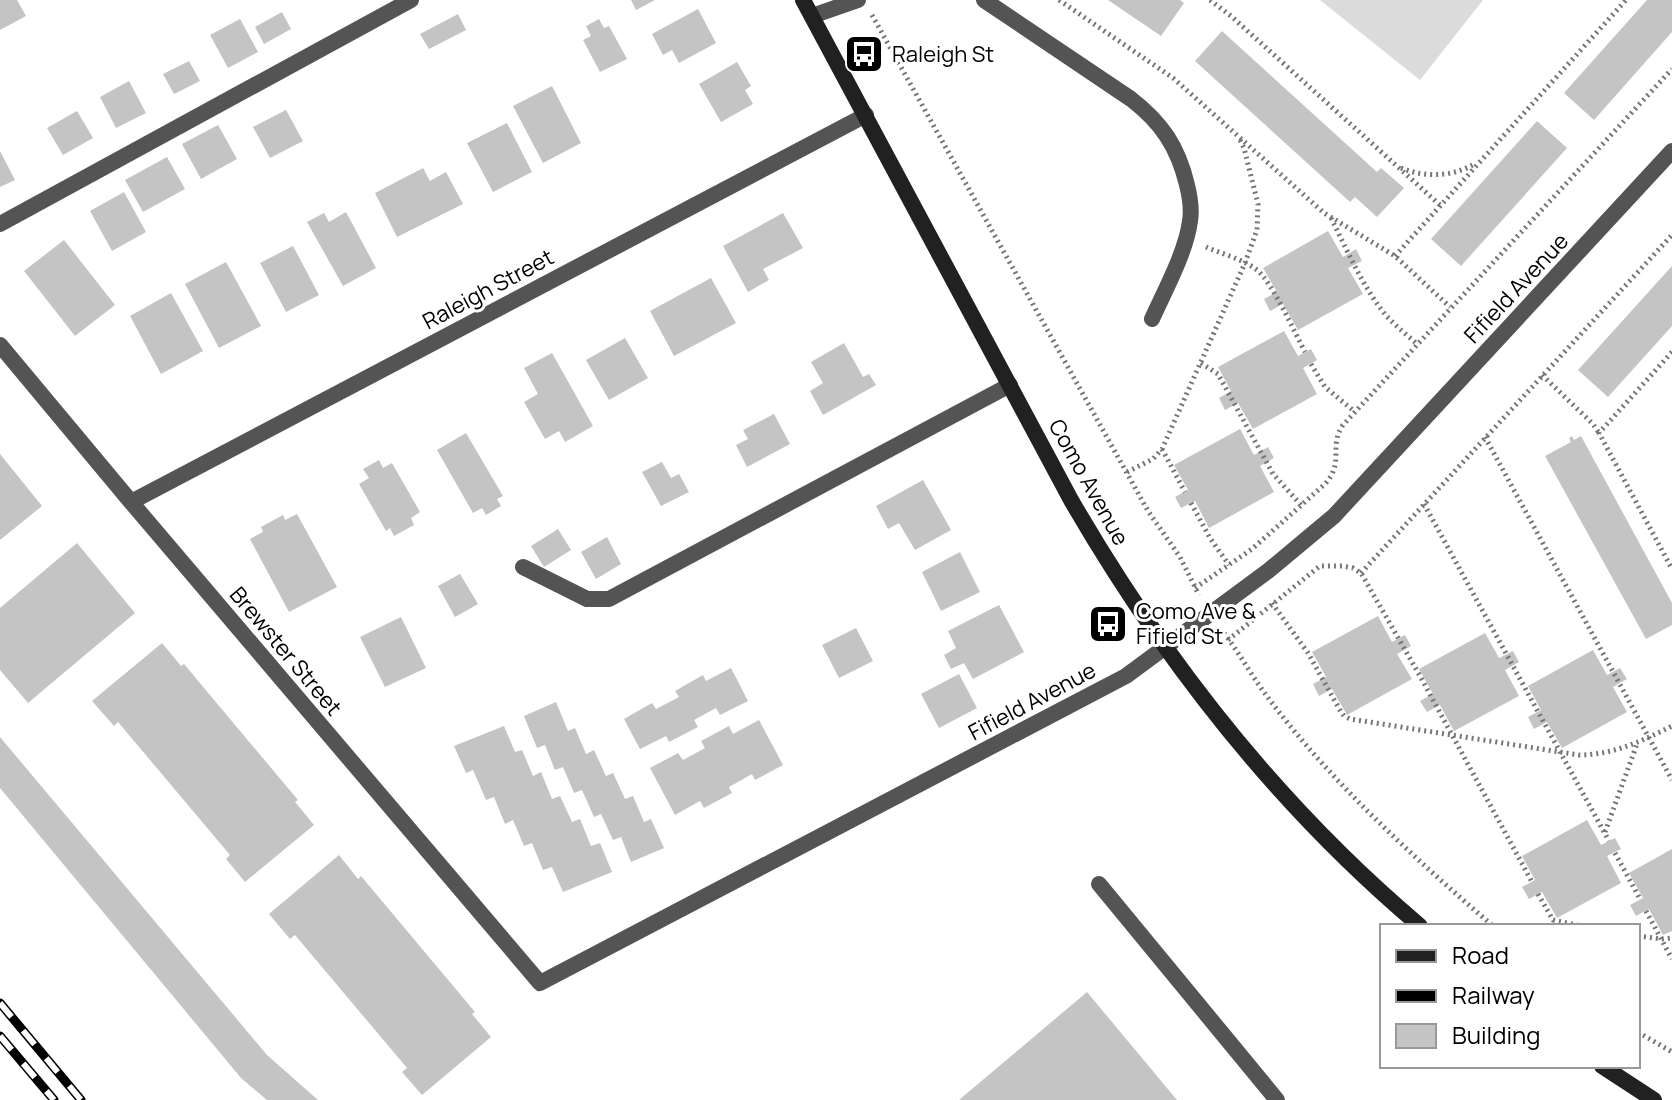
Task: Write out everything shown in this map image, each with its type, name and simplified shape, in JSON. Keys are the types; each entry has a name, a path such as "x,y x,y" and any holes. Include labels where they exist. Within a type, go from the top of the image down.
{"main road":[{"name":"Como Avenue","path":"803,0 1101,550 1166,647 1235,738 1322,834 1418,924"},
{"path":"1605,1068 1654,1100"}],"street":[{"path":"0,224 411,0"},
{"path":"812,16 858,0"},
{"path":"984,0 1131,99 1166,133 1182,165 1191,219 1186,239 1152,319"},
{"name":"Raleigh Street","path":"131,502 866,115"},
{"name":"Fifield Avenue","path":"540,983 1126,676 1166,647 1334,516 1672,151"},
{"name":"Brewster Street","path":"0,345 540,983"},
{"path":"523,567 587,599 609,599 1010,385"},
{"path":"1099,884 1277,1100"}],"path":[{"path":"1059,0 1173,78 1330,217 1395,256 1451,307"},
{"path":"1210,0 1440,205"},
{"path":"1395,256 1626,0"},
{"path":"872,14 1148,511 1180,557 1209,614 1270,699 1321,760 1387,830 1491,924"},
{"path":"1195,588 1252,549 1332,476 1337,460 1337,434 1355,412 1672,69"},
{"path":"1127,472 1153,459 1162,449 1257,230 1258,204 1238,136"},
{"path":"1397,166 1412,172 1438,175 1471,166 1486,156"},
{"path":"1330,217 1380,308 1417,344"},
{"path":"1361,573 1672,235"},
{"path":"1186,239 1245,263 1262,275 1305,352"},
{"path":"1599,433 1672,352"},
{"path":"1201,363 1218,374 1273,474 1301,505"},
{"path":"1311,364 1325,387 1355,412"},
{"path":"1542,375 1593,424 1672,569"},
{"path":"1485,437 1672,780"},
{"path":"1162,449 1185,492"},
{"path":"1191,503 1229,565"},
{"path":"1424,504 1609,841"},
{"path":"1228,640 1320,566 1342,566 1361,573 1532,882"},
{"path":"1255,580 1308,653 1344,716 1350,719 1591,755 1637,743 1672,726"},
{"path":"1605,833 1637,743"},
{"path":"1615,853 1640,899"},
{"path":"1538,894 1553,920 1572,924"},
{"path":"1646,911 1672,959"},
{"path":"1640,936 1672,938"},
{"path":"1640,1033 1672,1052"}],"shaded area":[{"path":"1320,0 1483,0 1420,80"}],"building":[{"path":"0,0 17,0 26,16 0,30"},
{"path":"631,0 655,0 636,10"},
{"path":"1108,0 1180,0 1184,3 1161,36"},
{"path":"1647,0 1672,0 1672,32 1594,120 1564,93"},
{"path":"698,9 716,43 679,63 672,50 663,55 652,34"},
{"path":"282,12 291,29 264,44 255,27"},
{"path":"458,14 466,30 429,49 420,34"},
{"path":"240,19 258,52 228,68 210,35"},
{"path":"599,19 604,28 609,26 627,59 600,72 583,40 591,36 586,26"},
{"path":"1222,31 1377,172 1381,168 1404,188 1377,217 1355,197 1350,202 1195,61"},
{"path":"189,61 200,81 174,94 163,74"},
{"path":"737,62 751,86 745,90 753,104 721,122 699,84"},
{"path":"129,81 146,113 116,128 100,97"},
{"path":"552,86 581,143 543,163 513,106"},
{"path":"286,110 303,141 270,158 253,127"},
{"path":"77,111 93,138 63,155 47,128"},
{"path":"1537,121 1567,148 1461,266 1431,239"},
{"path":"507,123 532,172 493,192 467,143"},
{"path":"218,125 237,159 201,179 182,144"},
{"path":"0,151 15,180 0,187"},
{"path":"167,157 185,189 143,212 125,180"},
{"path":"423,168 430,181 446,172 463,204 397,237 375,193"},
{"path":"124,192 146,232 112,251 90,211"},
{"path":"346,212 376,268 343,286 307,222 324,213 329,222"},
{"path":"783,213 803,248 763,269 769,280 748,292 723,246"},
{"path":"1328,231 1343,257 1356,249 1362,261 1348,268 1363,294 1298,330 1283,304 1270,311 1264,299 1277,292 1263,268"},
{"path":"64,240 115,305 75,336 24,271"},
{"path":"293,246 319,295 286,312 260,263"},
{"path":"226,262 261,326 219,348 185,284"},
{"path":"1672,266 1672,326 1608,397 1578,370"},
{"path":"711,278 736,323 674,356 650,311"},
{"path":"171,293 203,351 161,374 130,316"},
{"path":"1284,331 1298,356 1311,349 1317,360 1303,368 1317,394 1253,429 1238,403 1225,410 1219,398 1231,391 1218,367"},
{"path":"625,338 648,378 609,400 586,360"},
{"path":"844,343 863,377 869,374 876,385 823,415 810,391 823,383 811,362"},
{"path":"552,353 593,426 565,442 559,431 545,439 524,402 538,394 524,368"},
{"path":"774,414 790,444 747,467 736,445 748,439 743,430"},
{"path":"1240,429 1254,455 1268,447 1274,458 1260,466 1274,492 1209,528 1195,501 1181,508 1175,497 1188,490 1174,465"},
{"path":"466,433 503,496 497,499 501,506 486,515 482,508 473,513 437,450"},
{"path":"1572,436 1574,440 1581,436 1672,603 1672,625 1646,639 1545,456 1571,442 1569,438"},
{"path":"0,454 42,506 0,540"},
{"path":"379,460 383,468 392,463 420,512 411,518 414,525 394,536 390,528 386,531 359,484 369,478 363,469"},
{"path":"662,462 671,478 679,474 689,492 661,506 642,472"},
{"path":"923,480 951,530 915,550 899,523 888,529 876,506"},
{"path":"297,514 337,587 289,612 250,539 263,532 261,527 283,515 285,520"},
{"path":"558,529 571,550 544,567 531,546"},
{"path":"607,537 621,564 596,579 581,552"},
{"path":"77,543 135,613 28,703 0,670 0,608"},
{"path":"960,552 980,592 941,611 922,572"},
{"path":"460,574 478,604 455,617 438,586"},
{"path":"999,605 1024,652 973,679 964,663 951,669 944,655 956,648 948,631"},
{"path":"1378,616 1392,642 1405,635 1411,646 1397,654 1412,679 1347,715 1332,689 1319,696 1313,684 1326,677 1312,652"},
{"path":"401,617 426,668 385,687 360,637"},
{"path":"856,628 873,661 839,678 822,645"},
{"path":"1485,633 1499,658 1513,651 1519,662 1505,670 1519,696 1454,731 1440,705 1427,712 1420,701 1433,694 1419,669"},
{"path":"162,643 181,666 184,664 298,800 295,802 314,825 245,882 226,859 230,855 118,722 114,726 92,701"},
{"path":"1593,650 1607,675 1620,668 1627,679 1613,687 1627,712 1562,748 1547,722 1534,729 1528,717 1541,710 1528,686"},
{"path":"731,668 748,701 720,715 716,708 694,720 698,727 669,742 666,736 640,749 624,719 652,703 656,709 679,697 675,691 703,675 706,681"},
{"path":"959,674 977,708 939,728 921,694"},
{"path":"556,702 568,731 575,728 586,754 594,750 606,776 613,773 625,799 633,796 644,822 651,819 664,848 631,862 621,837 613,840 601,814 594,817 582,790 574,793 563,767 555,770 545,745 537,748 524,716"},
{"path":"759,720 783,765 755,780 752,774 729,787 732,793 704,808 700,801 675,815 650,768 678,753 683,760 705,748 701,741 729,726 733,734"},
{"path":"504,726 515,752 522,750 533,776 541,772 552,799 560,796 572,822 580,819 591,846 600,843 612,872 563,892 552,867 543,870 532,843 524,846 513,820 505,824 494,797 486,800 473,770 466,773 454,746"},
{"path":"0,737 267,1055 318,1100 267,1100 241,1078 0,788"},
{"path":"1587,820 1601,845 1615,838 1621,849 1607,856 1621,883 1557,918 1542,892 1529,899 1522,887 1535,880 1522,856"},
{"path":"1672,849 1672,931 1663,935 1649,909 1636,916 1630,905 1643,898 1629,873"},
{"path":"339,855 358,879 361,876 475,1012 472,1014 491,1037 422,1095 402,1072 407,1068 295,935 290,939 269,914"},
{"path":"1087,992 1177,1100 959,1100"}],"railway":[{"path":"0,1003 81,1100"},
{"path":"0,1036 54,1100"}],"place":[{"name":"Raleigh St","path":"864,54"},
{"name":"Como Ave & Fifield St","path":"1108,624"}]}
